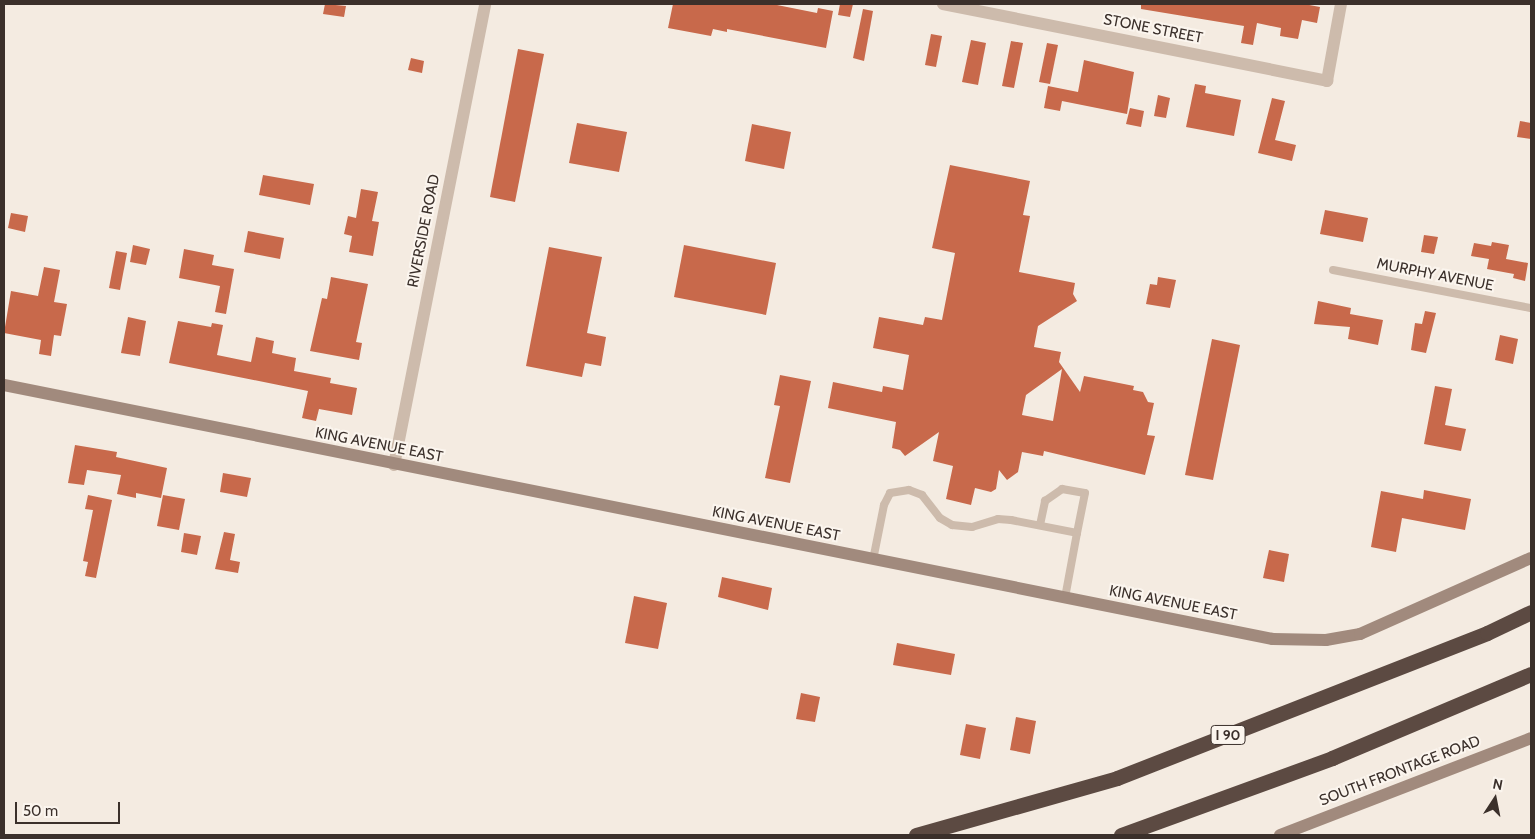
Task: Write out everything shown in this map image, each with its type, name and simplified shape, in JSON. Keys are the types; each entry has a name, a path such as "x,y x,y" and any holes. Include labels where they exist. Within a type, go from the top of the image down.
{"highway":[{"name":"I 90","path":"916,835 1117,778 1459,644 1531,612"},
{"path":"1121,835 1332,758 1531,674"}],"main road":[{"name":"KING AVENUE EAST","path":"4,385 394,465 1273,639 1326,640 1360,634 1531,558"},
{"name":"SOUTH FRONTAGE ROAD","path":"1280,835 1531,738"}],"street":[{"name":"RIVERSIDE ROAD","path":"394,465 485,4"},
{"name":"STONE STREET","path":"943,4 1327,80 1341,4"}],"lane":[{"name":"MURPHY AVENUE","path":"1333,270 1531,308"},
{"path":"873,560 884,505 890,493 900,489 922,496 940,518 952,526 972,527 998,519 1077,533"},
{"path":"1040,525 1045,501 1062,489 1085,494 1065,598"}],"building":[{"path":"325,4 346,6 344,17 323,14"},
{"path":"673,4 772,4 817,13 818,8 833,11 826,48 727,29 727,32 713,29 711,36 668,28"},
{"path":"840,4 853,4 850,17 838,15"},
{"path":"1141,4 1304,4 1320,7 1317,23 1302,20 1298,39 1280,36 1281,28 1257,23 1253,45 1241,43 1244,26 1141,9"},
{"path":"863,9 873,11 864,61 853,58"},
{"path":"931,34 942,36 936,67 925,65"},
{"path":"971,40 986,43 978,85 962,82"},
{"path":"1011,41 1023,43 1014,88 1002,86"},
{"path":"1047,43 1058,45 1050,84 1039,82"},
{"path":"518,49 544,54 515,202 490,197"},
{"path":"411,58 424,61 422,73 408,70"},
{"path":"1084,60 1134,72 1127,114 1062,101 1060,111 1044,108 1048,86 1078,92"},
{"path":"1195,84 1206,86 1205,93 1241,100 1234,136 1186,127"},
{"path":"1158,95 1170,98 1166,118 1154,116"},
{"path":"1272,98 1285,101 1275,140 1296,145 1292,161 1258,153"},
{"path":"1130,108 1144,111 1141,127 1126,124"},
{"path":"1520,121 1531,123 1531,139 1517,137"},
{"path":"577,123 627,132 619,172 569,163"},
{"path":"752,124 791,132 784,169 745,161"},
{"path":"950,165 1030,181 1023,215 1030,216 1019,272 1075,283 1073,294 1077,301 1038,326 1034,347 1061,352 1059,362 1080,392 1084,376 1134,386 1133,390 1143,392 1148,402 1154,403 1147,435 1155,436 1145,475 1044,451 1043,456 1022,452 1018,472 1007,480 999,470 996,489 991,492 975,488 971,505 946,499 953,466 933,461 939,432 905,456 900,450 892,448 896,422 828,408 833,382 882,392 883,386 903,390 909,355 873,348 879,317 923,325 925,317 942,320 955,253 932,248","holes":["1062,369 1053,421 1022,415 1026,395"]},
{"path":"263,175 314,184 310,205 259,195"},
{"path":"361,189 378,192 372,221 379,222 373,256 349,252 352,236 344,234 348,216 356,218"},
{"path":"1325,210 1368,218 1363,242 1320,234"},
{"path":"11,213 28,216 25,232 8,228"},
{"path":"248,231 284,238 280,259 244,252"},
{"path":"1424,235 1438,237 1434,254 1421,252"},
{"path":"1492,242 1509,245 1506,259 1528,263 1525,281 1513,278 1514,274 1487,269 1489,259 1471,256 1474,243 1491,246"},
{"path":"133,245 150,249 146,265 130,262"},
{"path":"684,245 776,263 766,315 674,297"},
{"path":"549,247 602,257 587,333 606,337 601,366 585,363 582,377 526,366"},
{"path":"184,249 214,255 212,265 234,269 226,314 215,312 220,286 179,278"},
{"path":"116,251 127,253 120,290 109,288"},
{"path":"44,267 60,270 54,302 67,304 61,336 54,335 51,356 39,354 41,340 4,333 11,291 38,296"},
{"path":"331,277 368,284 356,342 362,343 359,360 310,351 322,298 327,299"},
{"path":"1158,277 1176,280 1170,308 1146,304 1150,284 1157,285"},
{"path":"1318,301 1351,308 1350,314 1383,320 1378,345 1348,339 1350,327 1314,324"},
{"path":"1425,311 1436,313 1426,353 1411,350 1415,323 1422,324"},
{"path":"128,317 146,321 140,356 121,353"},
{"path":"178,321 211,327 212,323 223,325 217,355 251,362 256,337 274,341 272,353 296,358 294,371 331,378 330,383 357,388 352,415 319,409 316,421 302,418 308,391 169,363"},
{"path":"1500,335 1518,339 1513,364 1495,360"},
{"path":"1212,339 1240,345 1213,480 1185,475"},
{"path":"780,375 811,381 790,483 765,478 780,406 774,405"},
{"path":"1435,386 1452,389 1445,425 1466,429 1461,451 1424,444"},
{"path":"75,445 117,452 116,457 167,468 161,498 136,493 136,498 117,494 121,475 87,470 84,485 68,483"},
{"path":"223,473 251,478 247,497 220,492"},
{"path":"1424,490 1471,499 1465,530 1402,518 1396,552 1371,547 1381,491 1423,499"},
{"path":"88,495 112,500 96,578 85,576 88,562 83,561 93,510 85,509"},
{"path":"163,495 185,499 179,530 157,526"},
{"path":"224,532 235,534 230,560 240,562 238,573 215,569"},
{"path":"184,533 201,536 197,555 181,552"},
{"path":"1269,550 1289,554 1284,582 1263,578"},
{"path":"722,577 772,588 768,610 718,597"},
{"path":"634,596 667,603 658,649 625,643"},
{"path":"897,643 955,654 951,675 893,665"},
{"path":"801,693 820,697 815,722 796,719"},
{"path":"1016,717 1036,721 1030,754 1010,750"},
{"path":"966,724 986,728 980,759 960,755"}]}
